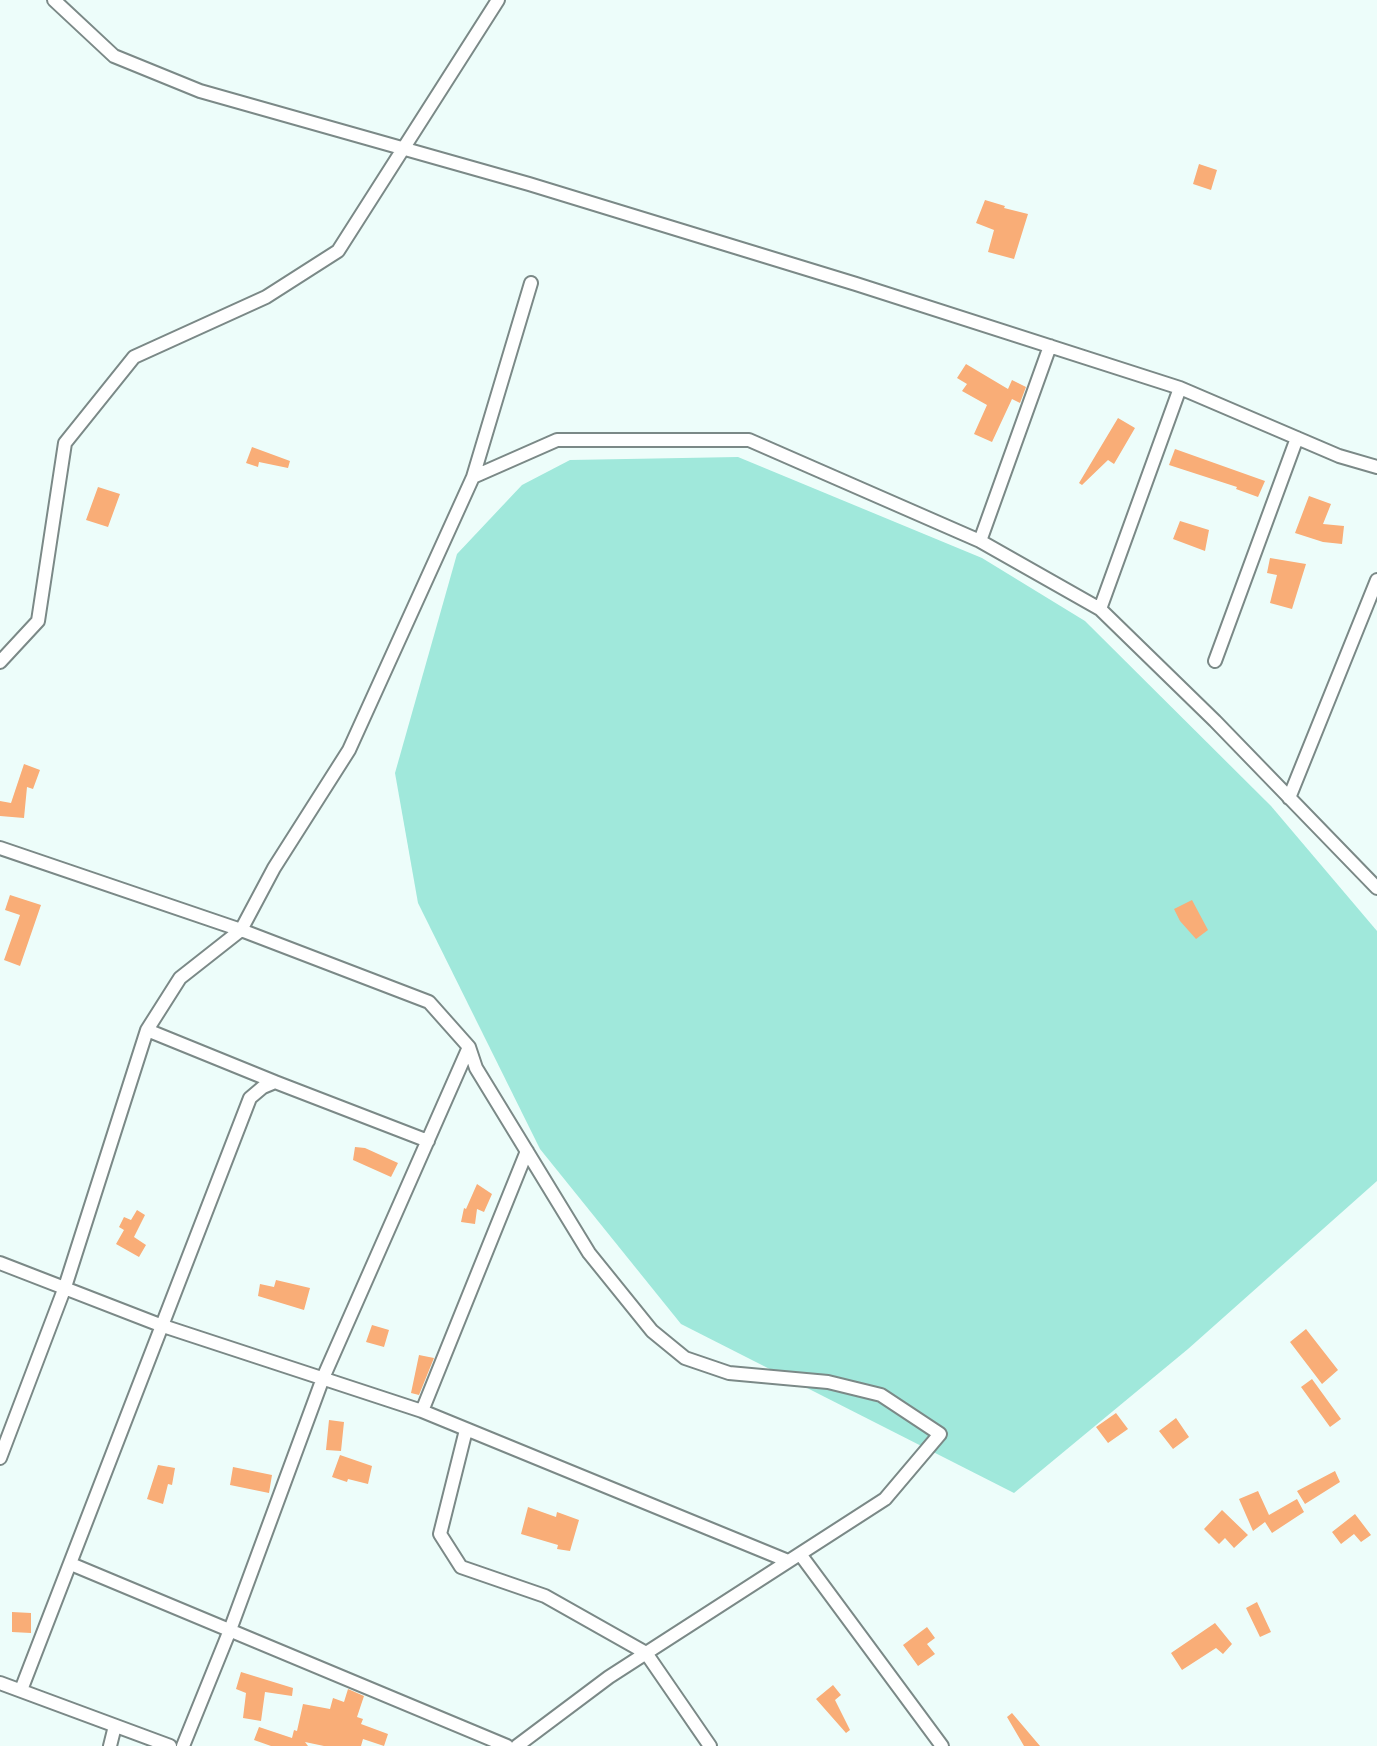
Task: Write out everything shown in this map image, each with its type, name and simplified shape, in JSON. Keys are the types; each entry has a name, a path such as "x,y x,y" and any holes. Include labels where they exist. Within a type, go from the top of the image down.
{"street":[{"path":"54,0 114,56 200,91 544,189 1050,346 1180,388 1339,456 1377,467"},
{"path":"0,662 38,621 65,443 134,357 266,297 338,251 498,0"},
{"path":"0,1458 65,1287 147,1030 180,978 241,930 274,868 349,750 473,477 531,283"},
{"path":"980,541 1050,346"},
{"path":"1100,609 1180,388"},
{"path":"1215,661 1297,438"},
{"path":"473,477 557,440 749,440 980,541 1100,609 1215,721 1377,888"},
{"path":"1289,798 1377,580"},
{"path":"0,848 241,930 429,1002 469,1047 476,1068 589,1253 652,1331 685,1358 729,1373 828,1382 881,1395 940,1434 885,1499 609,1677 517,1746"},
{"path":"147,1030 428,1141"},
{"path":"183,1746 230,1630 323,1378 469,1047"},
{"path":"21,1690 250,1098 275,1082"},
{"path":"422,1411 527,1151"},
{"path":"0,1263 160,1325 422,1411 794,1558 942,1746"},
{"path":"466,1430 440,1534 461,1567 545,1596 646,1653 710,1746"},
{"path":"71,1564 507,1746"},
{"path":"0,1683 170,1746"},
{"path":"110,1746 115,1726"}],"green space":[{"path":"738,457 982,558 1085,621 1271,806 1377,931 1377,1181 1188,1349 1014,1493 681,1324 540,1149 418,903 395,773 457,554 522,485 570,460"}],"building":[{"path":"1199,164 1217,170 1211,190 1193,184"},
{"path":"985,200 1028,214 1014,259 988,252 994,230 976,223"},
{"path":"966,364 1008,389 1012,380 1026,387 1020,403 1012,399 992,442 974,434 987,405 962,391 967,384 957,378"},
{"path":"1118,418 1135,428 1114,464 1108,460 1082,485 1079,483"},
{"path":"252,447 290,461 288,468 259,462 258,467 246,463"},
{"path":"1175,449 1265,481 1258,497 1169,465"},
{"path":"98,487 120,494 108,527 86,520"},
{"path":"1309,496 1331,504 1323,524 1344,526 1342,544 1295,533"},
{"path":"1180,521 1209,530 1205,551 1173,539"},
{"path":"1270,558 1306,564 1292,609 1270,603 1277,575 1267,573"},
{"path":"24,764 40,770 33,789 27,787 24,818 0,816 0,801 11,803"},
{"path":"10,895 41,905 20,966 4,960 20,915 5,910"},
{"path":"1192,900 1208,930 1196,939 1174,909"},
{"path":"355,1147 365,1148 398,1163 391,1177 353,1160"},
{"path":"477,1184 492,1194 484,1212 477,1209 475,1224 461,1222 464,1208"},
{"path":"137,1210 145,1215 134,1237 146,1245 139,1257 116,1244 124,1230 119,1227 124,1217 131,1220"},
{"path":"276,1280 310,1288 304,1310 258,1296 260,1284 274,1287"},
{"path":"372,1325 389,1330 384,1347 366,1342"},
{"path":"1306,1329 1338,1370 1322,1384 1290,1342"},
{"path":"419,1355 434,1358 419,1395 411,1393"},
{"path":"1312,1379 1341,1419 1330,1427 1301,1387"},
{"path":"1116,1413 1128,1429 1108,1443 1096,1427"},
{"path":"1176,1418 1189,1437 1173,1449 1159,1431"},
{"path":"329,1420 344,1422 341,1451 326,1450"},
{"path":"340,1455 372,1466 368,1484 332,1477"},
{"path":"158,1465 175,1468 172,1485 168,1484 163,1504 147,1499"},
{"path":"233,1467 272,1475 269,1493 230,1485"},
{"path":"1335,1471 1340,1482 1305,1504 1297,1491"},
{"path":"1258,1491 1269,1515 1297,1499 1304,1512 1272,1533 1265,1522 1253,1531 1239,1499"},
{"path":"528,1507 556,1517 557,1512 579,1520 570,1551 521,1534"},
{"path":"1222,1510 1248,1535 1234,1548 1225,1538 1219,1544 1204,1529"},
{"path":"1355,1514 1371,1535 1361,1542 1354,1534 1341,1544 1332,1532"},
{"path":"1257,1602 1271,1632 1260,1637 1246,1608"},
{"path":"12,1612 31,1613 31,1633 12,1632"},
{"path":"1215,1623 1232,1644 1223,1654 1216,1648 1182,1670 1171,1653"},
{"path":"927,1627 935,1638 927,1644 935,1654 918,1666 903,1645"},
{"path":"241,1672 293,1688 292,1696 265,1692 261,1721 243,1718 246,1693 236,1689"},
{"path":"833,1685 841,1695 835,1700 850,1730 846,1733 816,1699"},
{"path":"348,1689 364,1696 357,1717 363,1719 361,1724 388,1734 384,1746 363,1739 361,1746 324,1746 305,1742 308,1746 271,1746 254,1740 259,1727 292,1738 294,1730 297,1731 303,1704 330,1709 333,1698 344,1702"},
{"path":"1012,1713 1040,1746 1024,1746 1007,1717"}]}
